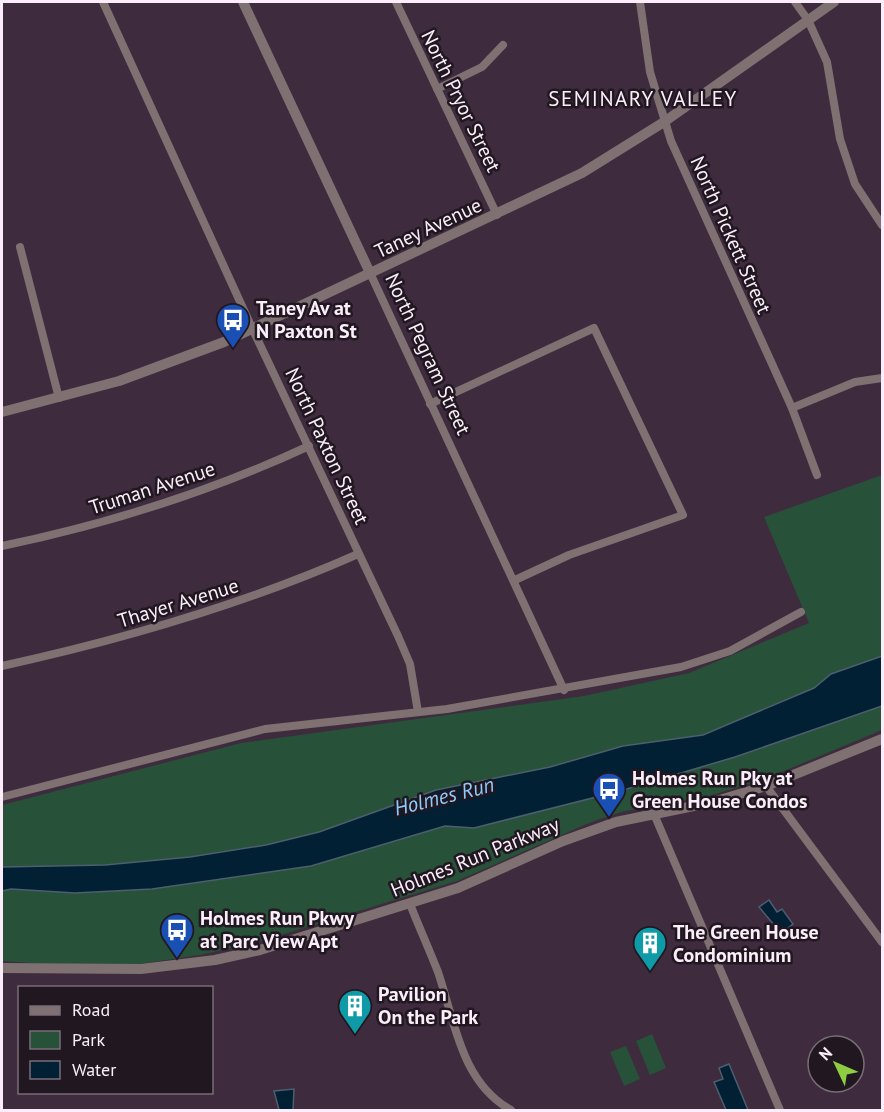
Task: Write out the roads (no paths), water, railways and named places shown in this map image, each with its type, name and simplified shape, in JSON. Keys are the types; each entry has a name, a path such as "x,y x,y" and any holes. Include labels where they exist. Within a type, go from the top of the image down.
{"street":[{"name":"North Paxton Street","path":"102,2 410,664 418,712"},
{"name":"North Pegram Street","path":"243,2 430,404 515,580 564,690"},
{"name":"North Pryor Street","path":"396,2 497,215"},
{"name":"North Pickett Street","path":"640,2 650,72 664,122 709,229 792,408 816,475"},
{"path":"795,2 808,20 827,62 840,140 855,184 882,225"},
{"name":"Taney Avenue","path":"2,412 119,381 253,330 497,215 582,173 664,122 834,2"},
{"path":"437,89 482,67 502,45"},
{"path":"20,247 59,398"},
{"path":"430,404 594,328 683,515 569,555 515,580"},
{"path":"792,408 855,382 882,378"},
{"name":"Truman Avenue","path":"2,546 74,530 185,497 309,446"},
{"name":"Thayer Avenue","path":"2,666 112,641 183,621 272,590 358,554"},
{"path":"2,797 244,733 287,725 418,712 564,690 653,673 707,660 759,636 801,612"},
{"name":"Holmes Run Parkway","path":"2,968 113,971 195,963 260,950 458,888 563,841 616,822 713,802 766,786 882,739"},
{"path":"766,786 882,942"},
{"path":"654,814 780,1110"},
{"path":"410,904 438,972 468,1063 489,1093 512,1110"}],"water":[{"name":"Holmes Run","path":"882,656 882,706 735,757 620,791 474,828 445,826 311,866 152,889 75,893 11,889 2,891 2,867 105,865 190,857 266,845 319,832 436,790 550,767 623,746 703,735 814,688 831,674"},
{"path":"769,900 777,912 782,909 793,924 781,933 759,907"},
{"path":"729,1064 748,1110 726,1110 714,1082 723,1079 719,1068"},
{"path":"294,1089 293,1110 279,1110 274,1091"}],"place":[{"name":"Taney Av at N Paxton St","path":"233,349"},
{"name":"Holmes Run Pky at Green House Condos","path":"609,818"},
{"name":"Holmes Run Pkwy at Parc View Apt","path":"177,959"},
{"name":"The Green House Condominium","path":"650,972"},
{"name":"Pavilion On the Park","path":"355,1035"}],"district":[{"name":"SEMINARY VALLEY","path":"643,98"}]}
